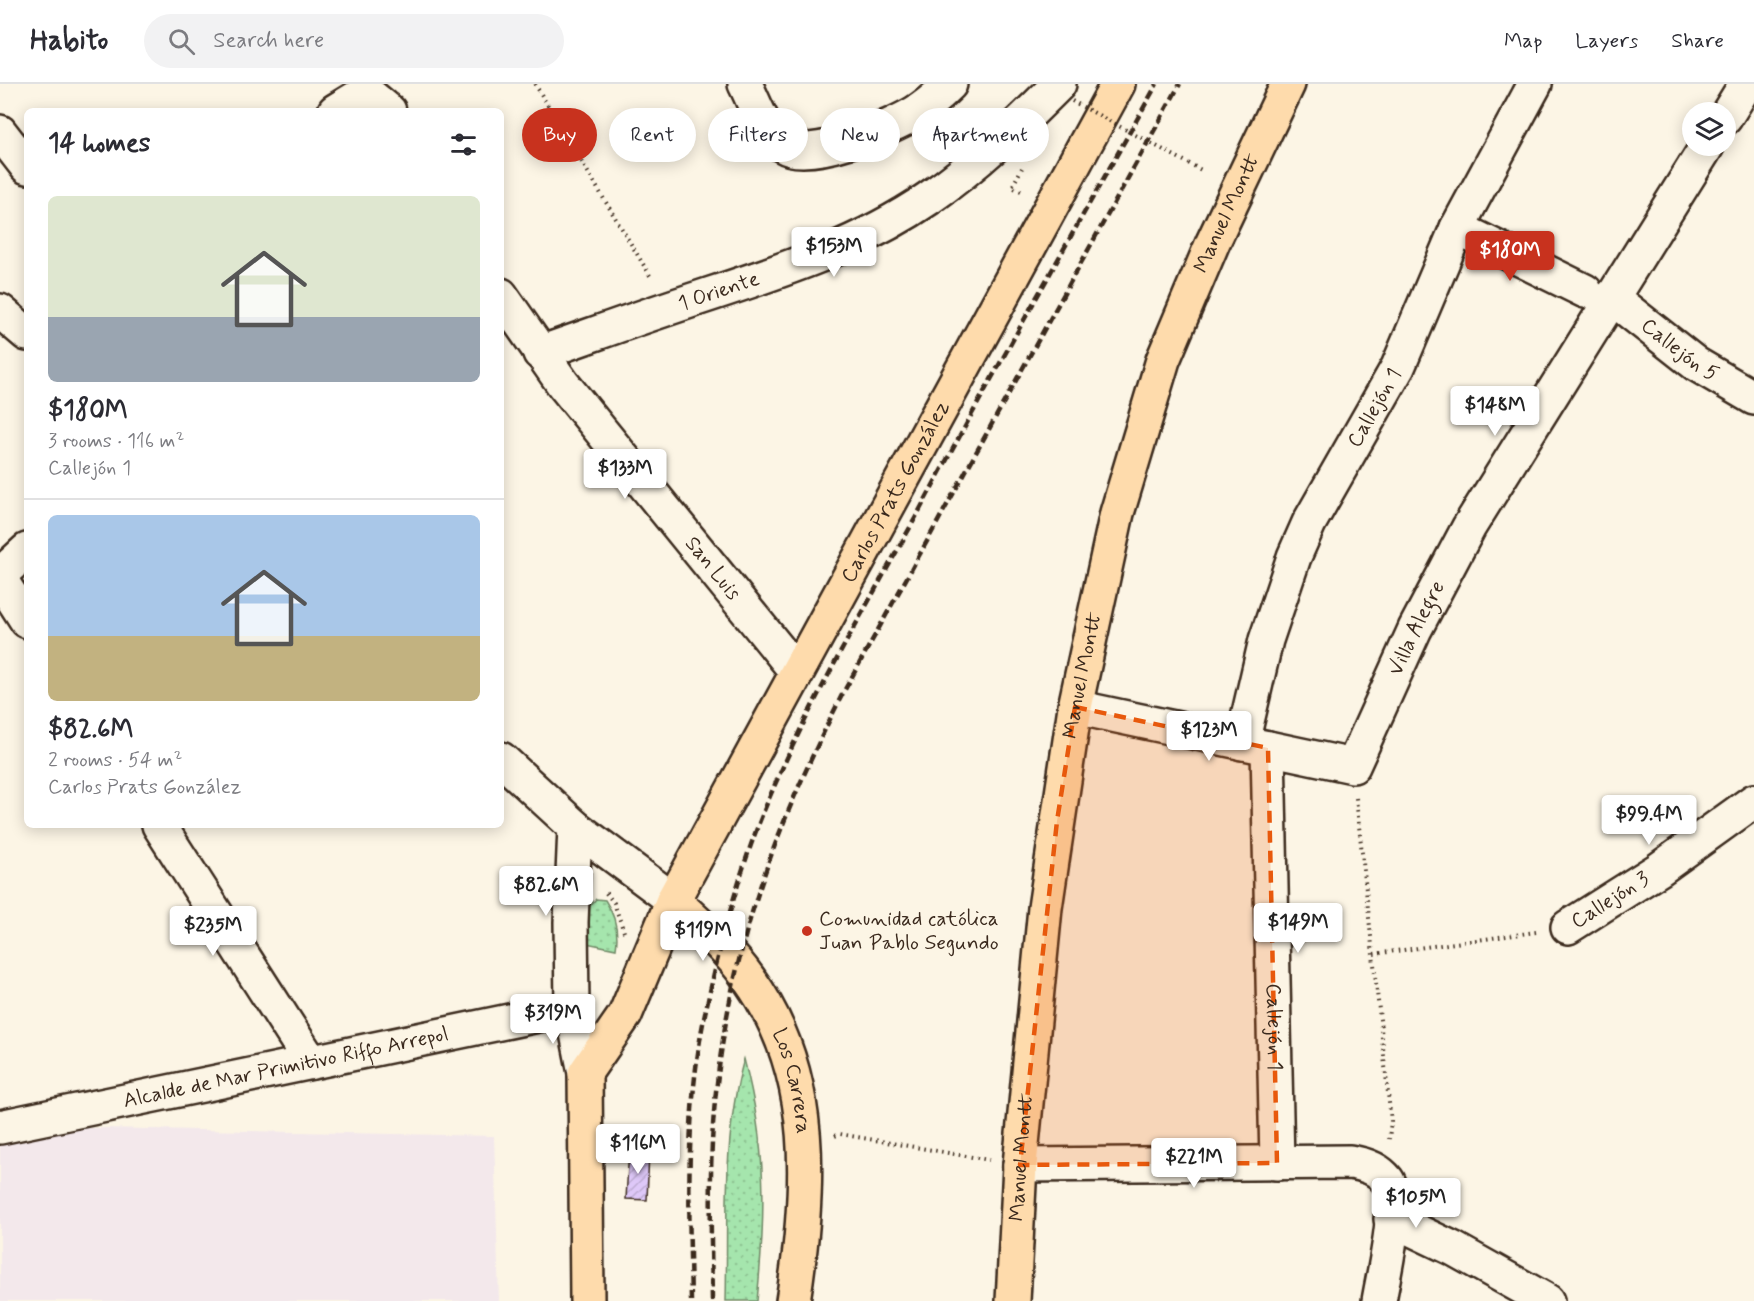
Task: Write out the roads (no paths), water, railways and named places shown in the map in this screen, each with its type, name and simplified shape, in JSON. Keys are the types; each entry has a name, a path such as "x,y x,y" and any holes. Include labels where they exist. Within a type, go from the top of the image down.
{"main road":[{"name":"Carlos Prats González","path":"585,1073 625,1015 673,900 1118,84"},
{"name":"Manuel Montt","path":"1013,1301 1020,1165 1045,908 1075,707 1117,513 1163,360 1199,273 1288,84"},
{"name":"Los Carrera","path":"673,900 722,945 750,979 774,1023 790,1066 801,1111 806,1180 801,1250 793,1301"},
{"path":"585,1073 587,1301"}],"street":[{"path":"745,84 770,132 786,147 808,150 880,130 916,112 950,84"},
{"name":"Callejón 1","path":"1277,1162 1255,746 1266,640 1294,557 1322,499 1398,367 1457,228 1535,84"},
{"path":"1735,102 1746,84"},
{"name":"1 Oriente","path":"540,353 669,307 798,265 840,248 890,223 929,199 1065,92"},
{"path":"343,108 375,96"},
{"path":"0,132 24,163"},
{"name":"Villa Alegre","path":"1255,746 1353,766 1415,629 1598,294 1700,156"},
{"name":"Callejón 5","path":"1457,228 1598,294 1696,364 1754,398"},
{"name":"San Luis","path":"504,299 540,353 796,671"},
{"path":"0,311 24,331"},
{"path":"24,553 0,577 24,616"},
{"path":"1075,707 1255,746"},
{"path":"504,762 574,841 673,900"},
{"name":"Callejón 3","path":"1568,927 1658,870 1754,801"},
{"path":"161,828 311,1062"},
{"path":"574,841 572,1008 585,1073"},
{"name":"Alcalde de Mar Primitivo Riffo Arrepol","path":"0,1127 572,1008"},
{"path":"1020,1165 1350,1162 1369,1166 1383,1175 1393,1192 1392,1219 1379,1301"},
{"path":"1392,1219 1454,1249 1547,1301"}],"railway":[{"path":"691,1301 691,1118 699,1045 729,915 759,823 794,744 833,667 1157,84"},
{"path":"712,1301 712,1137 717,1083 725,1030 747,930 779,835 819,741 843,693 1180,84"}],"place":[{"name":"Comunidad católica Juan Pablo Segundo","path":"807,931"}]}
